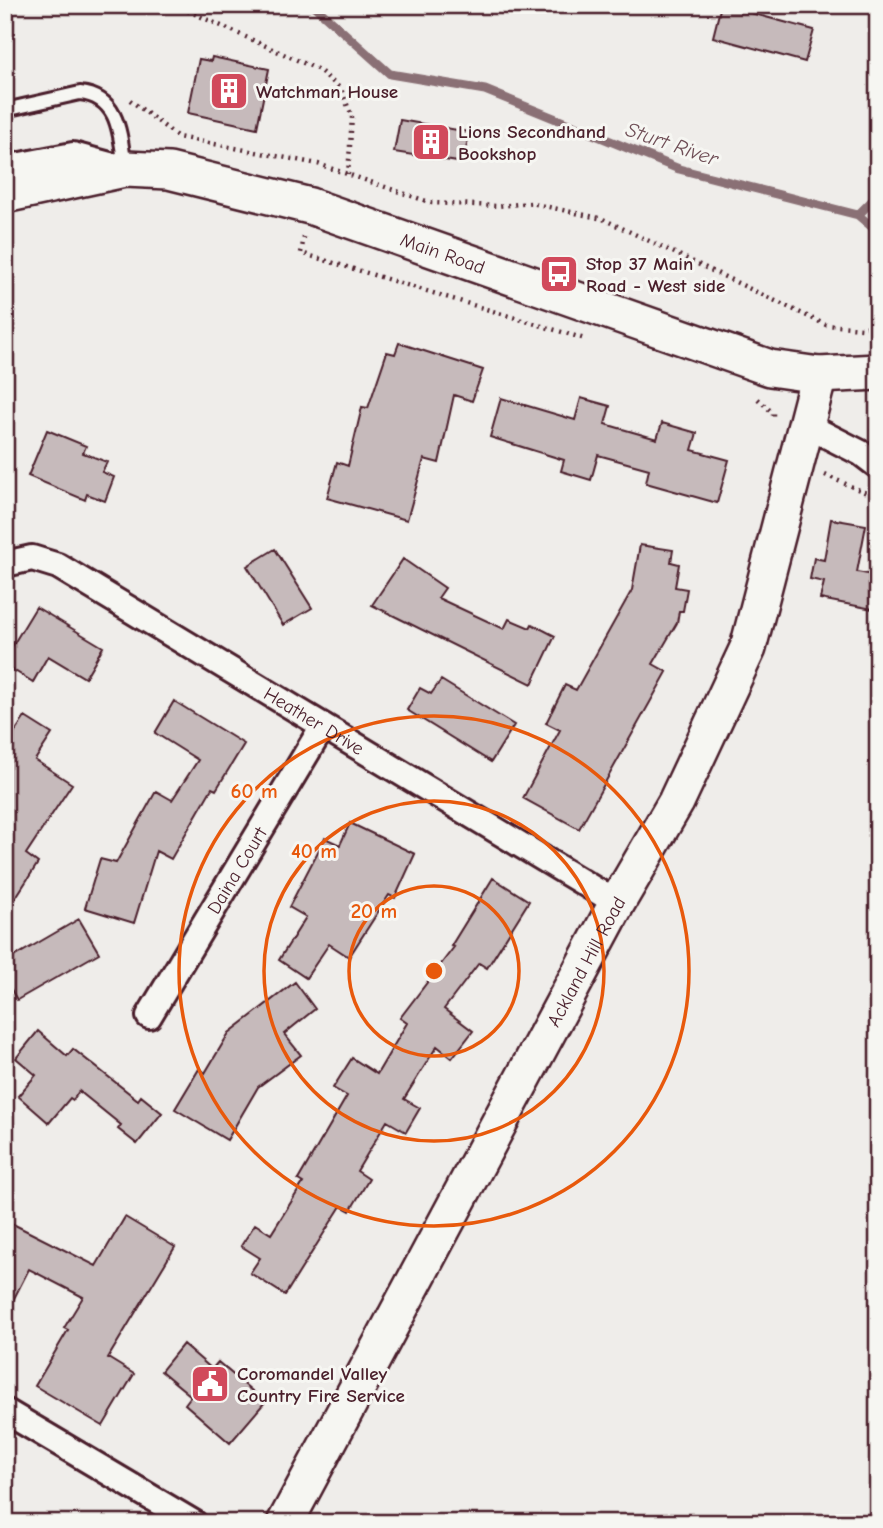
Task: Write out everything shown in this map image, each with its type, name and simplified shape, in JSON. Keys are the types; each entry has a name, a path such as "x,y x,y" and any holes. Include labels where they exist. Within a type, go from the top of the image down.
{"street":[{"path":"5,168 73,155 125,169"},
{"name":"Main Road","path":"5,195 125,169 169,171 310,206 770,368 819,375 878,372"},
{"name":"Ackland Hill Road","path":"285,1523 617,903 676,802 748,648 819,375"},
{"path":"806,425 861,453 878,466"},
{"name":"Heather Drive","path":"5,564 32,558 58,566 617,903"},
{"name":"Daina Court","path":"149,1016 323,726"},
{"path":"5,1411 194,1523"}],"lane":[{"path":"5,110 80,93 92,94 113,112 119,127 125,169"}],"path":[{"path":"5,22 9,5"},
{"path":"176,5 319,70 341,89 352,117 348,174"},
{"path":"125,96 178,137 318,164 432,203 463,206 531,204 577,212 603,219 826,325 862,327 878,324"},
{"path":"827,476 878,498"}],"building":[{"path":"721,5 814,30 805,62 713,37"},
{"name":"Watchman House","path":"212,57 269,69 257,128 188,113 199,59 211,61"},
{"name":"Lions Secondhand Bookshop","path":"400,120 469,132 464,163 394,152"},
{"path":"399,343 483,370 472,401 454,395 439,463 424,459 407,520 327,498 337,462 348,466 362,407 368,408 387,352 395,354"},
{"path":"501,398 575,420 581,398 610,406 605,424 657,439 662,423 697,433 692,450 729,460 717,503 646,483 649,469 598,455 591,480 561,471 564,460 490,437"},
{"path":"47,430 86,446 83,453 107,462 102,472 114,477 105,501 87,494 85,500 28,476"},
{"path":"831,519 866,525 857,572 878,576 878,610 820,599 824,582 810,579 814,558 824,560"},
{"path":"640,545 673,550 671,562 679,564 675,587 687,589 683,611 679,611 677,623 653,664 667,672 579,829 523,798 560,730 546,723 565,685 576,690 632,590"},
{"path":"275,549 312,608 283,625 247,566"},
{"path":"403,559 445,588 438,598 504,629 509,619 530,628 532,624 555,636 532,684 372,605"},
{"path":"36,607 103,647 85,678 48,656 33,682 5,665 5,658"},
{"path":"441,680 514,725 491,762 407,710 420,688 431,694"},
{"path":"174,701 244,744 216,790 212,788 171,859 156,851 134,923 85,908 100,859 116,863 156,791 172,800 198,760 155,733"},
{"path":"25,717 52,734 35,760 72,784 26,854 38,863 5,914 5,746"},
{"path":"350,823 415,854 395,898 389,895 349,957 329,944 306,978 279,960 306,917 289,907 325,838 340,845"},
{"path":"493,878 529,901 487,968 479,963 444,1009 473,1031 452,1058 437,1046 404,1099 420,1108 406,1132 387,1121 357,1171 369,1179 350,1211 341,1206 285,1295 250,1273 260,1258 241,1246 255,1224 271,1234 303,1183 298,1180 347,1096 333,1088 352,1058 377,1074 407,1023 400,1018 454,947 451,946"},
{"path":"79,919 99,953 17,1000 5,979 5,962"},
{"path":"295,982 315,1009 284,1034 301,1055 258,1087 227,1140 175,1109 199,1069 205,1073 229,1033"},
{"path":"38,1031 67,1056 73,1049 138,1100 141,1096 162,1113 137,1144 118,1129 121,1125 79,1091 49,1123 18,1096 36,1075 16,1058"},
{"path":"125,1217 175,1247 108,1358 134,1374 103,1426 35,1386 68,1330 64,1328 83,1297 29,1269 5,1316 5,1220 96,1266"},
{"name":"Coromandel Valley Country Fire Service","path":"183,1344 212,1369 218,1362 265,1402 230,1443 185,1404 191,1396 161,1371"}],"waterway":[{"name":"Sturt River","path":"313,5 390,74 485,90 679,169 858,215 878,232"},
{"path":"858,215 878,195"}],"place":[{"name":"Watchman House","path":"229,91"},
{"name":"Lions Secondhand Bookshop","path":"431,142"},
{"name":"Stop 37 Main Road - West side","path":"559,274"},
{"name":"Coromandel Valley Country Fire Service","path":"210,1384"}]}
